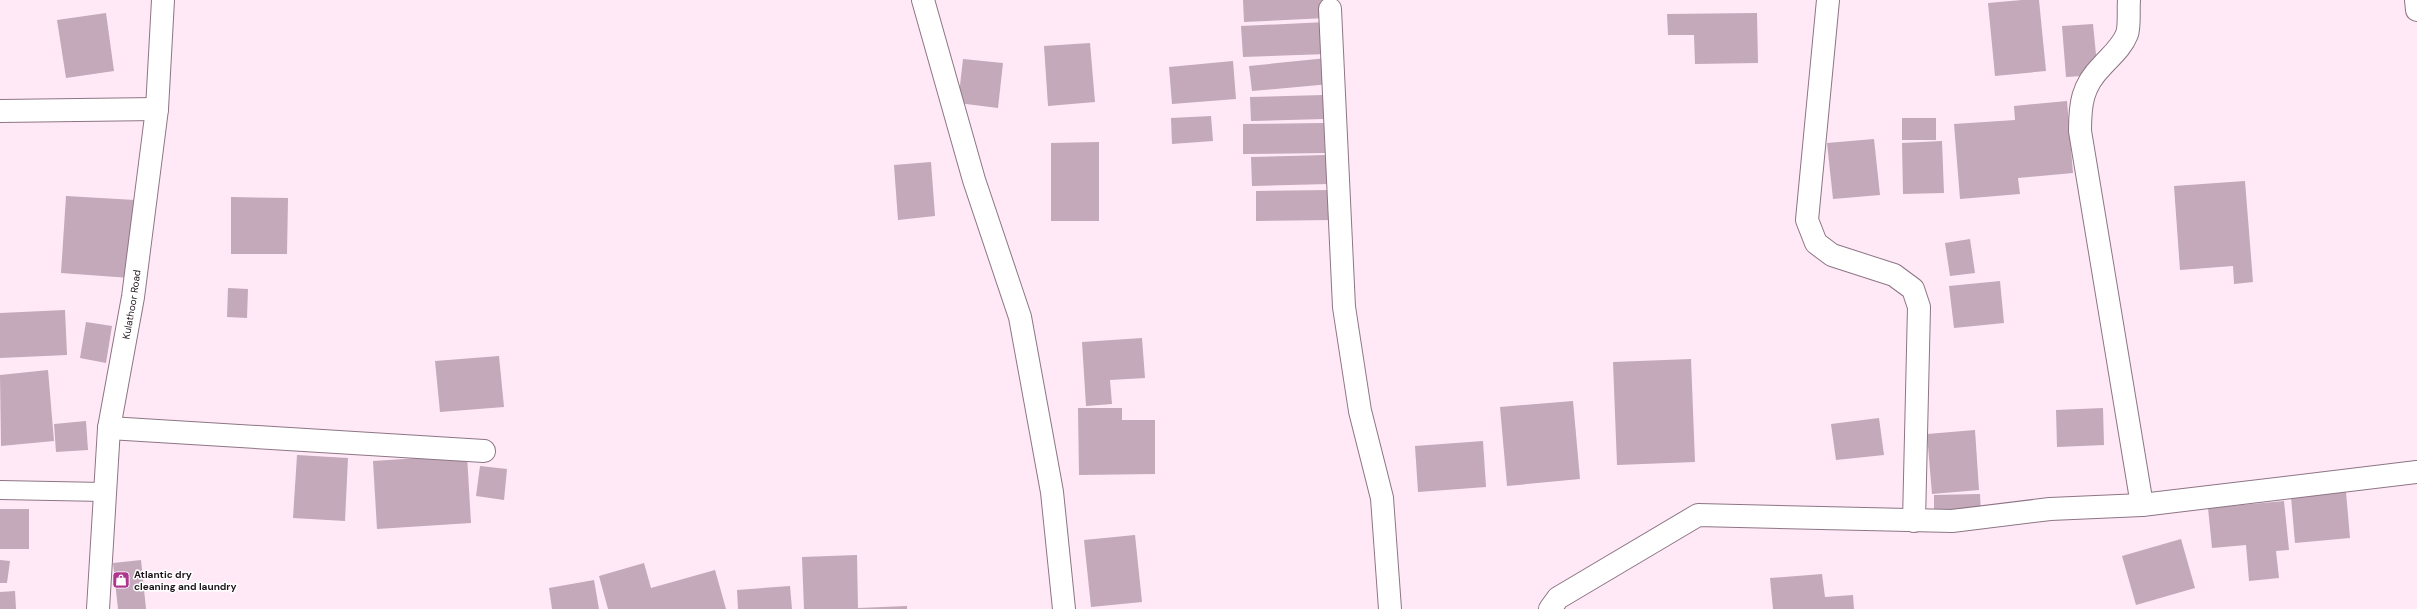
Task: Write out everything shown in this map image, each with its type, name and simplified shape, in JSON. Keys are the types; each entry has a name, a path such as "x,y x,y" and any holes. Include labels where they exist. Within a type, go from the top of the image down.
{"street":[{"name":"Kulathoor Road","path":"98,609 109,428 133,297 157,109 163,0"},
{"path":"923,0 974,180 1020,317 1052,492 1064,609"},
{"path":"1828,0 1807,220 1816,243 1832,255 1894,275 1913,289 1919,308 1914,521"},
{"path":"2129,0 2127,34 2115,53 2100,67 2086,87 2080,104 2080,131 2142,505"},
{"path":"2416,0 2417,10"},
{"path":"1330,9 1344,307 1360,411 1382,498 1390,609"},
{"path":"0,111 157,109"},
{"path":"109,428 484,450"},
{"path":"1550,609 1558,598 1698,515 1914,521 1952,520 2050,509 2142,505 2417,472"}],"lane":[{"path":"0,490 104,492"}],"building":[{"path":"1243,0 1325,0 1326,18 1244,22"},
{"path":"2039,0 2046,71 1995,76 1988,3"},
{"path":"106,13 114,71 66,78 57,20"},
{"path":"1757,13 1758,63 1695,64 1694,35 1668,35 1667,14"},
{"path":"1326,22 1327,54 1243,57 1241,26"},
{"path":"2093,24 2098,75 2066,77 2062,26"},
{"path":"1090,43 1095,102 1048,106 1044,46"},
{"path":"1327,58 1330,84 1252,91 1249,66"},
{"path":"963,59 1003,63 998,108 958,103"},
{"path":"1233,61 1236,99 1172,104 1169,67"},
{"path":"1323,95 1324,119 1251,121 1250,97"},
{"path":"2067,101 2073,173 2018,178 2020,194 1960,199 1954,124 2015,120 2014,106"},
{"path":"1211,116 1213,141 1172,144 1171,118"},
{"path":"1902,118 1936,118 1936,140 1902,140"},
{"path":"1324,123 1325,153 1243,154 1243,124"},
{"path":"1874,139 1880,195 1833,199 1827,143"},
{"path":"1942,141 1944,193 1903,194 1902,143"},
{"path":"1099,142 1099,221 1051,221 1051,143"},
{"path":"1327,155 1328,184 1252,186 1251,157"},
{"path":"931,162 935,216 898,220 894,165"},
{"path":"2245,181 2253,282 2234,284 2233,266 2180,270 2174,186"},
{"path":"1332,190 1333,220 1256,221 1256,191"},
{"path":"66,196 135,200 130,278 61,273"},
{"path":"231,197 288,198 287,254 231,254"},
{"path":"1970,239 1975,273 1950,276 1945,243"},
{"path":"2000,281 2004,323 1954,328 1949,286"},
{"path":"228,288 248,289 247,318 227,317"},
{"path":"65,310 67,355 0,358 0,313"},
{"path":"86,322 112,326 106,363 80,358"},
{"path":"1142,338 1145,378 1110,380 1112,404 1086,406 1082,342"},
{"path":"499,356 504,407 440,412 435,361"},
{"path":"1691,359 1695,462 1617,465 1613,362"},
{"path":"48,370 54,441 1,446 0,375"},
{"path":"1573,401 1580,479 1507,486 1500,407"},
{"path":"1078,408 1122,408 1122,420 1155,420 1155,474 1079,475"},
{"path":"2103,408 2104,445 2057,447 2056,410"},
{"path":"1879,418 1884,455 1836,460 1831,424"},
{"path":"86,421 88,450 56,452 54,424"},
{"path":"1975,430 1979,490 1932,494 1927,434"},
{"path":"1483,441 1486,487 1418,492 1415,446"},
{"path":"297,455 348,458 345,521 293,518"},
{"path":"467,455 471,523 377,529 373,461"},
{"path":"480,466 507,469 504,500 476,496"},
{"path":"2346,492 2350,538 2295,543 2291,497"},
{"path":"1980,494 1981,515 1934,516 1934,495"},
{"path":"2284,501 2289,550 2276,551 2279,578 2249,581 2246,545 2212,548 2208,508"},
{"path":"0,509 29,509 29,549 0,549"},
{"path":"1135,535 1142,602 1091,607 1084,540"},
{"path":"2181,539 2195,588 2136,605 2122,556"},
{"path":"857,555 858,608 907,606 907,609 804,609 802,557"},
{"path":"0,560 10,561 7,583 0,583"},
{"path":"141,560 146,609 118,609 113,563"},
{"path":"644,563 651,588 715,570 726,609 608,609 599,576"},
{"path":"1822,574 1825,597 1853,595 1854,609 1773,609 1770,578"},
{"path":"594,580 599,609 552,609 549,588"},
{"path":"790,586 792,609 738,609 737,590"},
{"path":"15,591 16,609 0,609 0,592"}],"place":[{"name":"Atlantic dry cleaning and laundry","path":"121,580"}]}
